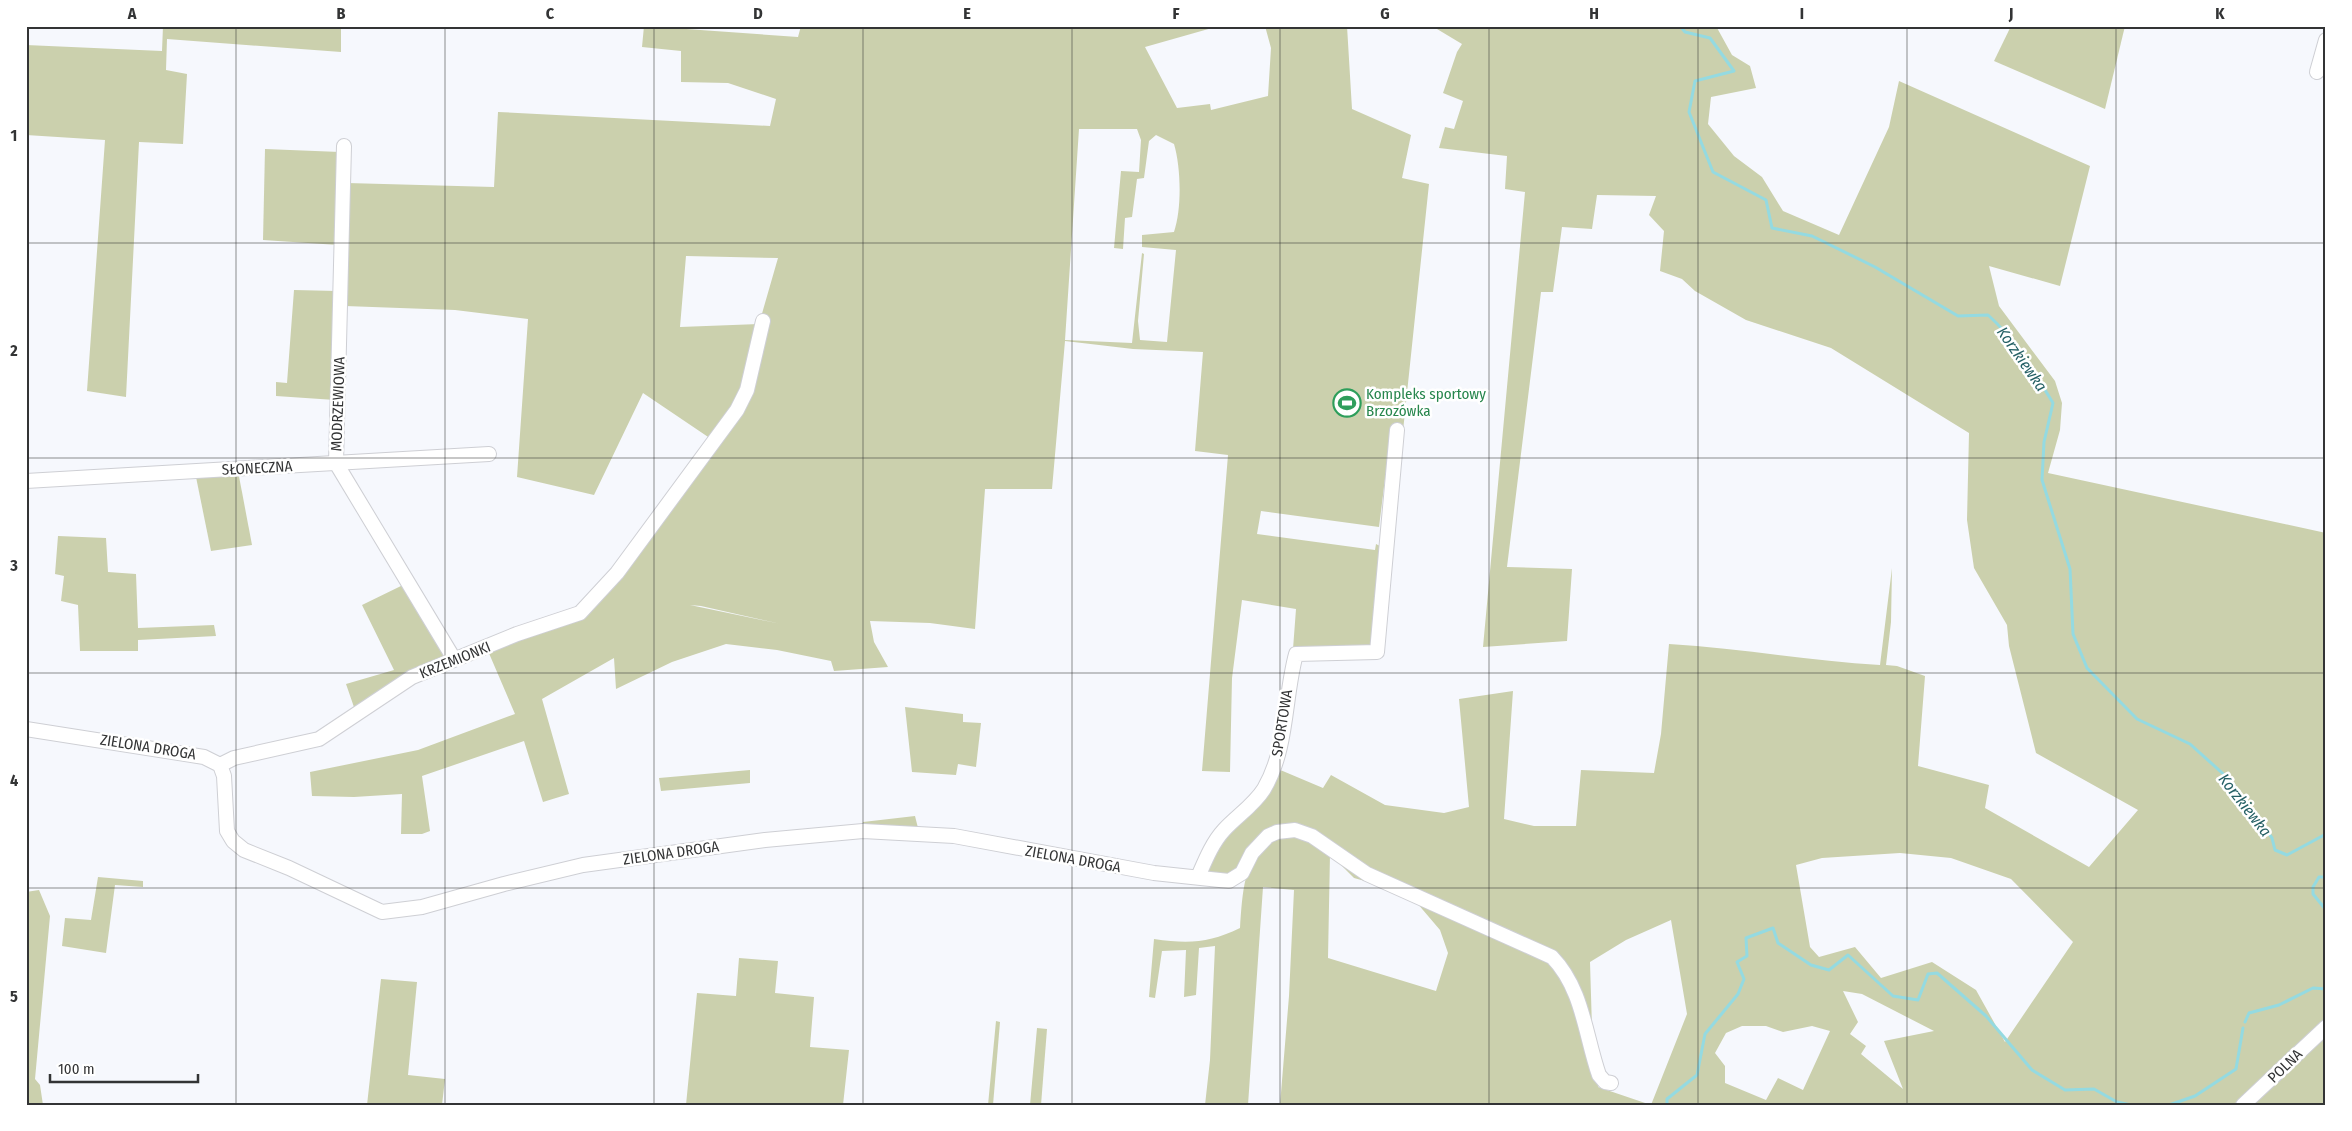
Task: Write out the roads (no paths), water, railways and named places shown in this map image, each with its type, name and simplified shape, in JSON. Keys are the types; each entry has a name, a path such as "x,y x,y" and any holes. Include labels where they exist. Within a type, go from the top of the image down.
{"street":[{"path":"2317,72 2326,40"},
{"name":"MODRZEWIOWA","path":"344,146 336,463 454,659"},
{"name":"KRZEMIONKI","path":"220,765 234,758 319,739 412,677 517,634 580,613 617,573 738,410 747,390 763,321"},
{"name":"SPORTOWA","path":"1198,877 1211,848 1219,837 1253,803 1264,789 1273,771 1280,750 1289,682 1296,654 1377,652 1397,430"},
{"name":"SŁONECZNA","path":"26,481 173,474 242,468 489,454"},
{"name":"ZIELONA DROGA","path":"26,729 204,757 220,765 224,776 227,831 238,846 382,912 422,907 504,884 583,865 765,840 863,831 954,836 1145,872 1229,881 1242,873 1252,853 1268,836 1277,832 1295,830 1312,836 1367,874 1552,957 1570,980 1578,1000 1599,1075 1605,1082 1611,1083"},
{"name":"POLNA","path":"2243,1105 2326,1027"}],"waterway":[{"name":"Korzkiewka","path":"1680,26 1685,32 1710,38 1734,71 1695,81 1689,112 1713,172 1766,200 1772,228 1812,236 1875,267 1958,316 1988,315 1998,324 2024,356 2053,403 2044,442 2042,480 2070,569 2073,634 2087,668 2137,719 2190,744 2230,780 2272,838 2275,850 2287,855 2326,834"},
{"name":"Korzkiewka","path":"2326,877 2319,877 2313,887 2313,894 2326,910"},
{"name":"Korzkiewka","path":"1667,1105 1667,1099 1697,1075 1705,1034 1738,994 1744,979 1737,962 1747,956 1746,938 1773,928 1778,943 1811,965 1829,970 1848,955 1893,996 1918,1000 1928,974 1937,973 1986,1016 2032,1070 2065,1090 2094,1089 2117,1102 2131,1105"},
{"name":"Korzkiewka","path":"2245,1022 2249,1013 2279,1005 2313,988 2326,989"},
{"name":"Korzkiewka","path":"2169,1105 2195,1096 2236,1069 2243,1028"}],"place":[{"name":"Kompleks sportowy Brzozówka","path":"1347,403"}]}
